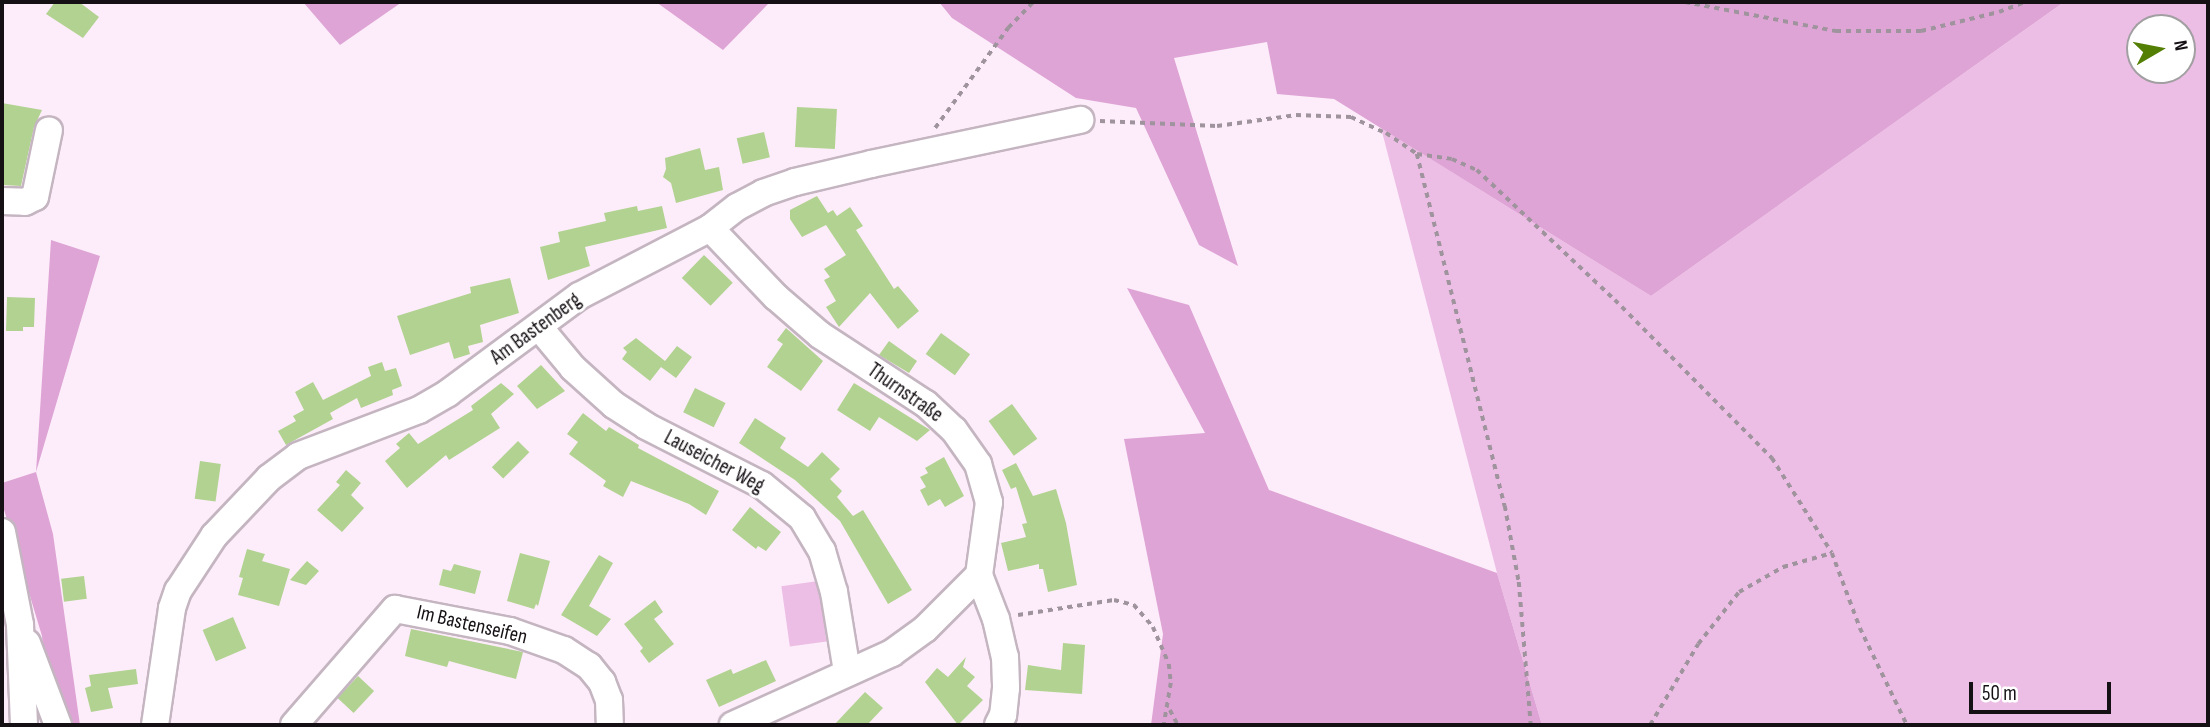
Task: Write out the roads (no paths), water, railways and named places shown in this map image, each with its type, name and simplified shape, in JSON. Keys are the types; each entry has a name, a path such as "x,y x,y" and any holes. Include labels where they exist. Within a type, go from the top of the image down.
{"street":[{"name":"Am Bastenberg","path":"155,725 172,608 178,591 214,536 269,478 298,456 419,410 579,296 710,228 737,207 795,181 1080,120"},
{"path":"2,201 25,202 35,197 49,130"},
{"name":"Thurnstraße","path":"710,228 776,297 820,335 926,404 954,430 978,464 989,502 979,575"},
{"name":"Lauseicher Weg","path":"539,327 573,368 614,405 646,426 762,485 802,518 825,561 834,592 847,671"},
{"path":"2,532 20,625 24,725"},
{"path":"733,725 847,671 892,653 925,629 979,575 996,618 1005,657 1003,715 998,725"},
{"name":"Im Bastenseifen","path":"294,725 395,609 510,631 565,650 589,666 602,682 609,700 610,725"},
{"path":"20,625 58,725"}]}
